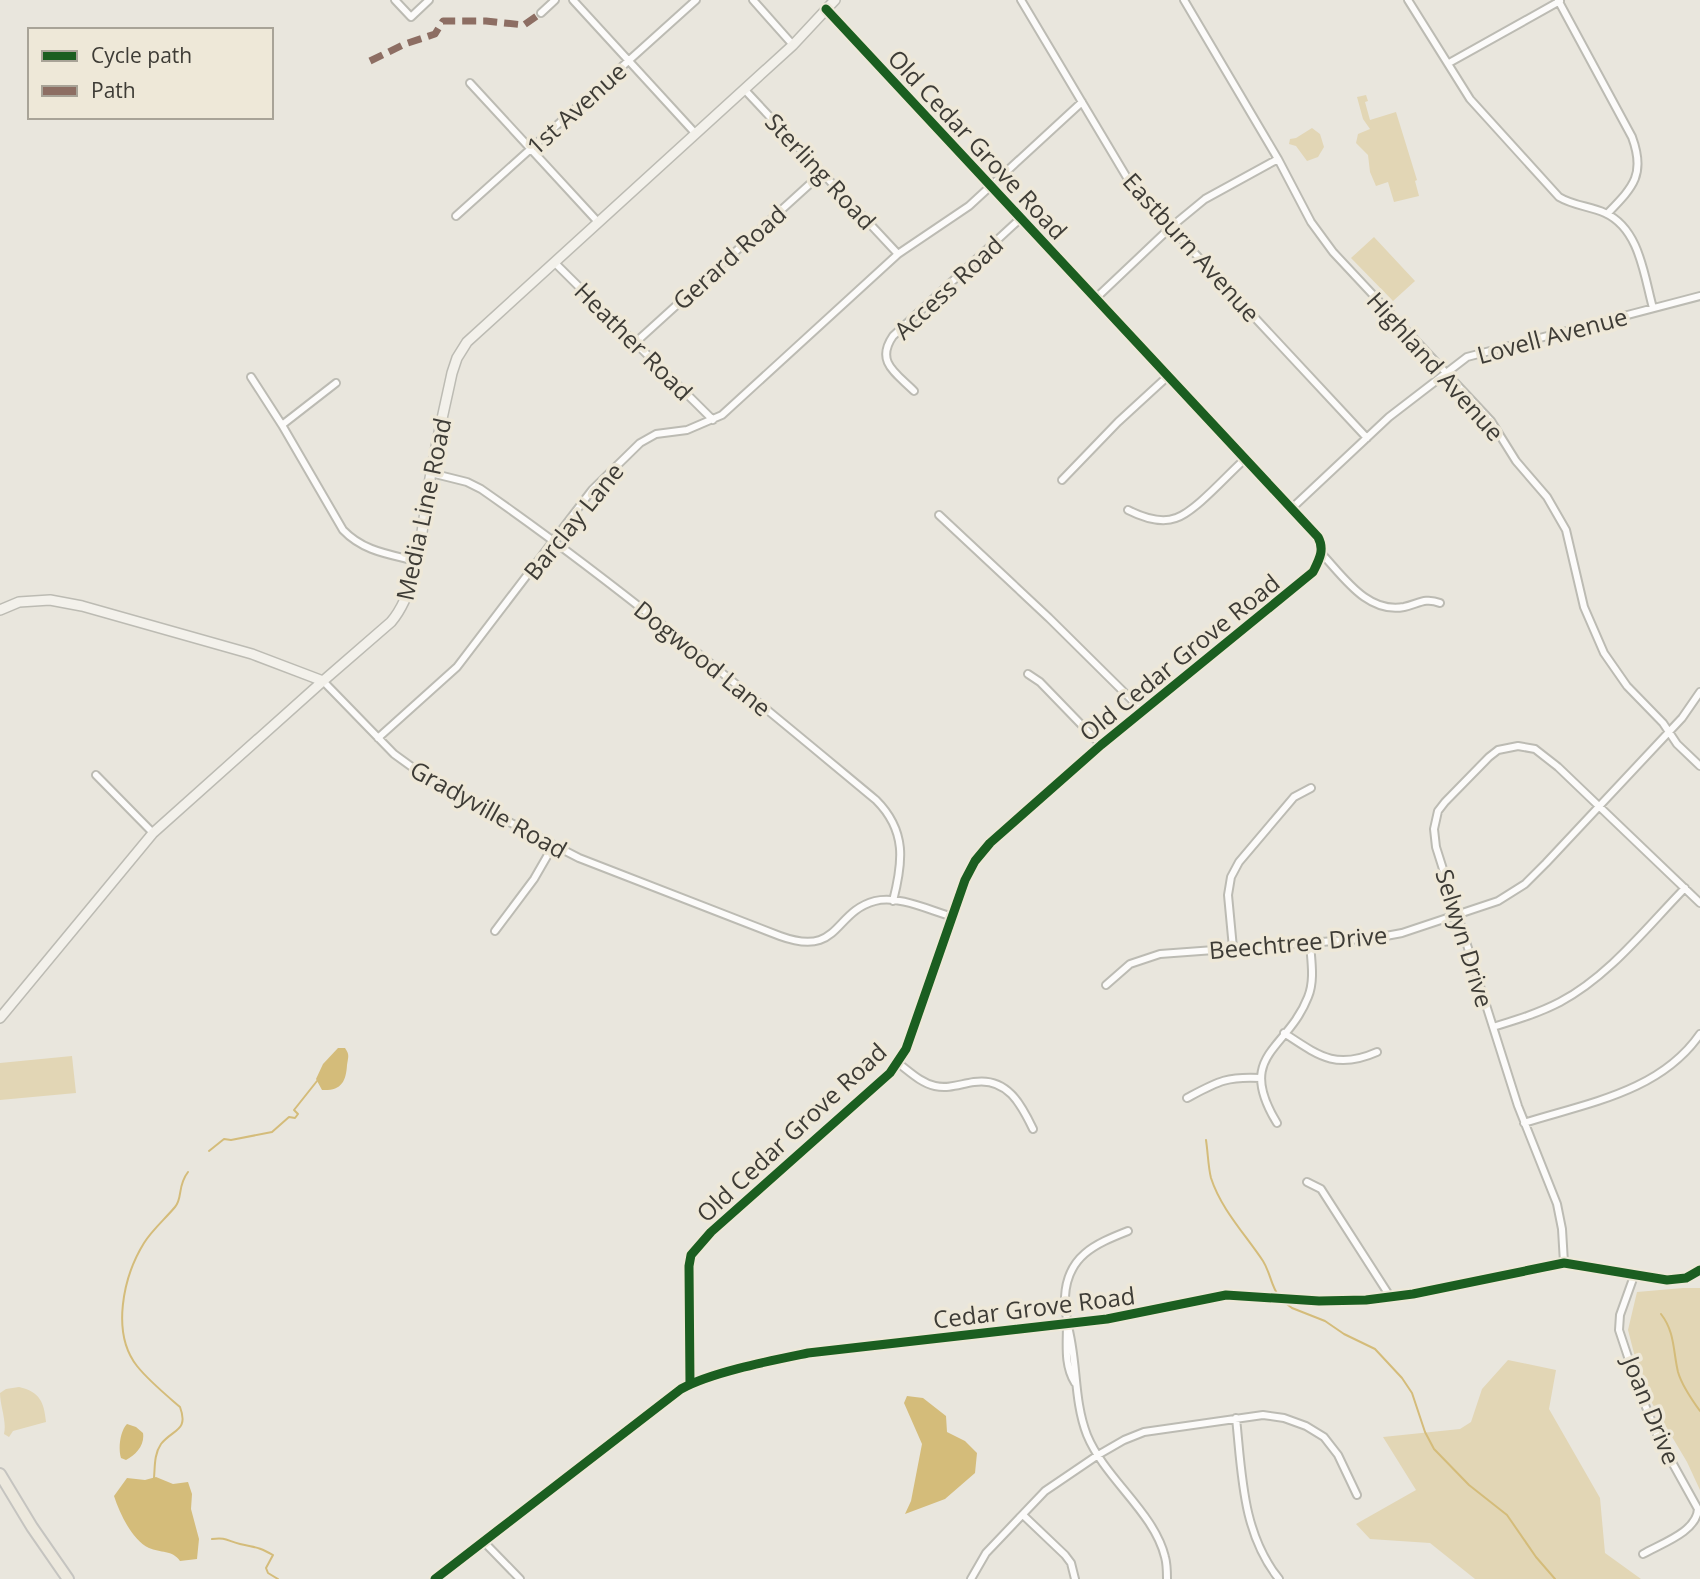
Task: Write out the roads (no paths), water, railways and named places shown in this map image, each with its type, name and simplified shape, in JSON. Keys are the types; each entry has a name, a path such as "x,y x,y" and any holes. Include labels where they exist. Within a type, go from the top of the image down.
{"main road":[{"name":"Media Line Road","path":"0,1018 153,833 401,611 416,561 452,373 461,350 474,335 793,45 835,0"},
{"name":"Gradyville Road","path":"0,610 19,603 50,600 82,606 252,654 323,681"},
{"path":"0,1474 68,1579"}],"street":[{"path":"395,0 411,17 429,0"},
{"path":"541,13 555,0"},
{"path":"573,0 695,133"},
{"name":"1st Avenue","path":"457,216 696,0"},
{"path":"752,0 793,45"},
{"name":"Eastburn Avenue","path":"1021,0 1132,186 1367,438"},
{"name":"Highland Avenue","path":"1184,0 1278,159 1311,222 1333,252 1490,421 1516,461 1555,508 1566,530 1580,594 1598,641 1627,686 1652,710 1677,744 1700,766"},
{"path":"1408,0 1433,43 1477,107 1559,197 1572,205 1607,214 1626,229 1636,246 1653,308"},
{"path":"1449,63 1559,1 1632,137 1638,154 1639,164 1632,187 1607,214"},
{"name":"Old Cedar Grove Road","path":"690,1384 688,1277 691,1255 711,1232 898,1063 950,916 970,869 985,849 1101,745 1313,572 1321,553 1318,537 825,9"},
{"path":"470,83 598,222"},
{"name":"Sterling Road","path":"744,89 898,254"},
{"name":"Barclay Lane","path":"378,738 457,667 592,491 646,438 687,430 713,420 732,406 898,254 957,215 1082,102"},
{"path":"1095,299 1205,199 1278,159"},
{"name":"Gerard Road","path":"636,342 822,173"},
{"name":"Access Road","path":"914,391 888,366 885,353 888,343 893,335 1021,218"},
{"name":"Heather Road","path":"554,262 713,420"},
{"name":"Lovell Avenue","path":"1291,509 1389,417 1445,372 1475,354 1700,296"},
{"path":"251,377 343,530 354,541 368,549 416,561"},
{"path":"1062,480 1118,422 1167,377"},
{"path":"282,425 336,383"},
{"path":"1128,510 1141,517 1153,519 1177,518 1244,460"},
{"name":"Dogwood Lane","path":"431,473 467,482 481,489 553,542 650,614 884,808 895,827 902,856 892,901"},
{"path":"939,514 1143,711"},
{"path":"1321,553 1358,592 1377,605 1395,608 1423,600 1440,603"},
{"path":"1028,674 1040,682 1101,745"},
{"name":"Gradyville Road","path":"323,681 378,738 411,768 433,783 553,846 608,870 792,940 804,942 822,939 839,929 852,913 877,901 892,901 950,916"},
{"name":"Beechtree Drive","path":"1106,985 1130,964 1144,957 1388,936 1498,901 1525,884 1669,732 1694,704 1700,692"},
{"name":"Selwyn Drive","path":"1564,1263 1562,1229 1556,1204 1524,1123 1457,914 1434,838 1435,820 1445,802 1489,757 1508,747 1535,749 1600,806"},
{"path":"96,775 153,833"},
{"path":"1233,948 1228,895 1231,877 1239,862 1294,797 1311,788"},
{"path":"1600,806 1700,903"},
{"path":"495,931 534,879 553,846"},
{"path":"1493,1027 1536,1013 1580,990 1616,959 1685,888"},
{"path":"1277,1123 1264,1099 1261,1078 1267,1058 1301,1010 1311,990 1310,943"},
{"path":"1284,1033 1329,1060 1359,1060 1377,1052"},
{"path":"1524,1123 1639,1086 1669,1068 1691,1047 1700,1034"},
{"path":"898,1063 918,1079 934,1086 955,1087 983,1082 998,1085 1021,1103 1033,1129"},
{"path":"1187,1098 1231,1077 1261,1078"},
{"path":"1307,1182 1321,1189 1391,1298"},
{"path":"1128,1231 1093,1246 1074,1266 1065,1296 1069,1373 1076,1386 1087,1436 1158,1539 1165,1558 1167,1579"},
{"name":"Cedar Grove Road","path":"435,1579 690,1384 808,1353 1138,1314 1226,1294 1319,1301 1391,1298 1564,1263 1634,1276 1677,1280 1700,1270"},
{"name":"Joan Drive","path":"1634,1276 1620,1315 1619,1330 1658,1437 1698,1509 1696,1521 1690,1526 1643,1554"},
{"path":"971,1579 986,1553 1045,1491 1098,1455 1144,1432 1263,1415 1284,1418 1306,1426 1324,1437 1338,1455 1357,1495"},
{"path":"1236,1418 1251,1527 1259,1550 1279,1579"},
{"path":"1023,1515 1063,1552 1071,1563 1075,1579"},
{"path":"484,1542 520,1579"}],"waterway":[{"path":"209,1151 224,1139 272,1132 289,1117 295,1118 298,1114 294,1110 317,1081"},
{"path":"1206,1140 1215,1189 1227,1211 1263,1261 1278,1295"},
{"path":"154,1478 159,1448 181,1425 182,1415 180,1407 147,1377 129,1353 124,1338 123,1305 130,1272 137,1257 147,1238 179,1200 182,1182 188,1172"},
{"path":"1284,1302 1375,1349 1412,1393 1425,1432 1434,1449 1469,1485 1507,1515 1555,1579"},
{"path":"1661,1314 1671,1335 1680,1377 1700,1411"},
{"path":"212,1539 227,1540 273,1555 266,1568 268,1573 278,1579"}]}
